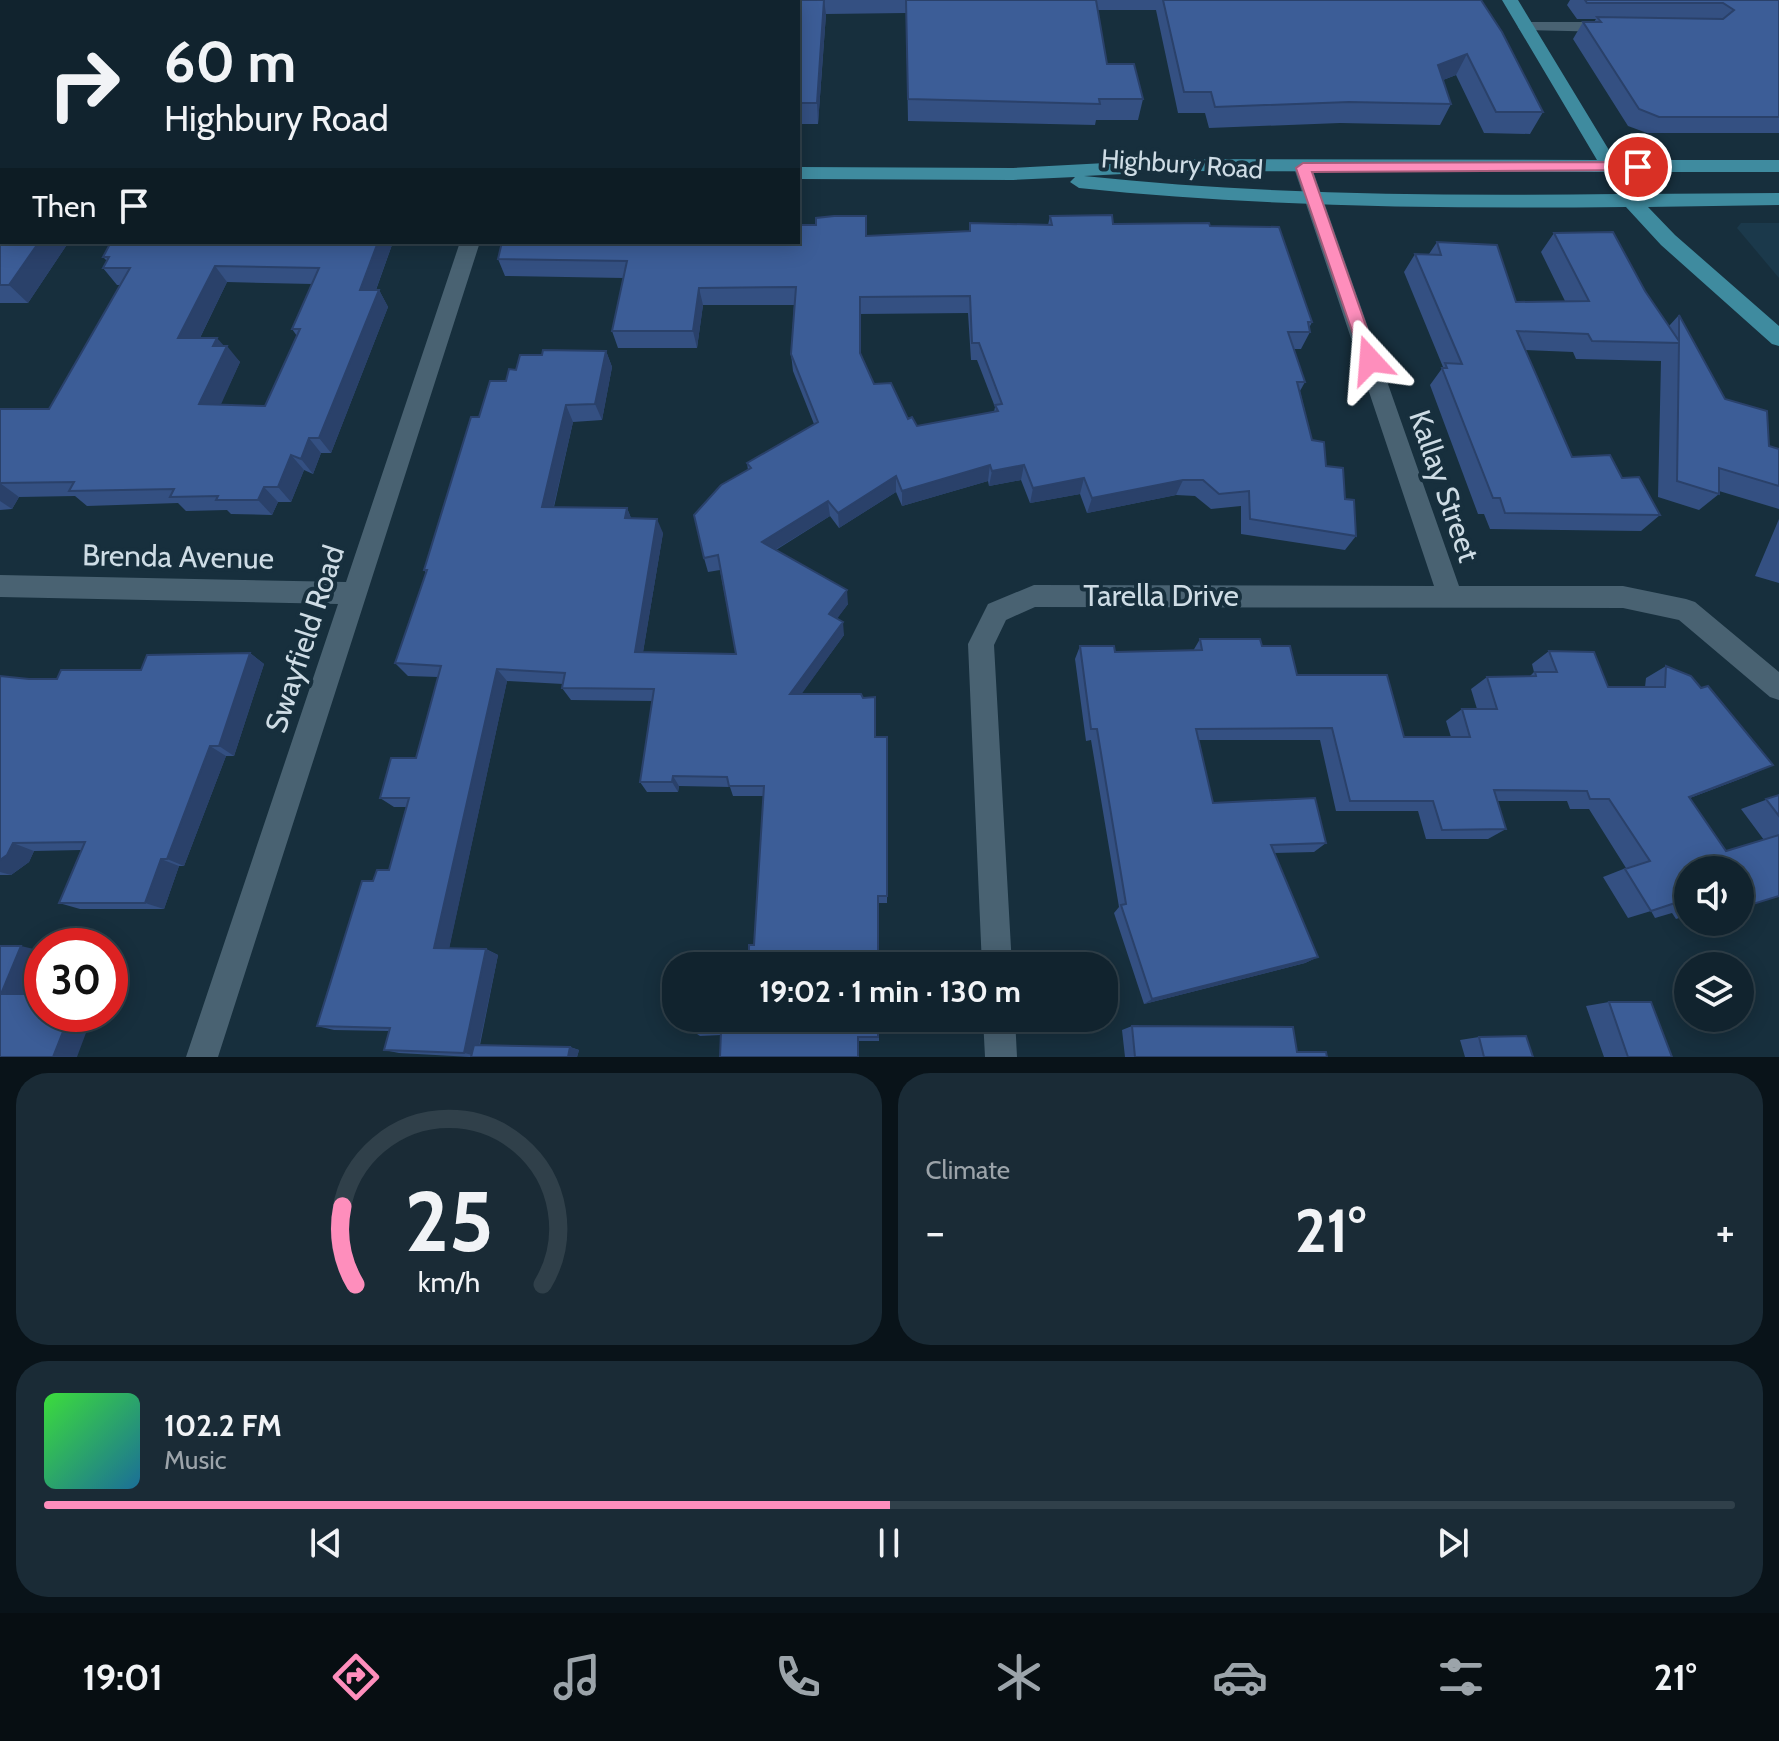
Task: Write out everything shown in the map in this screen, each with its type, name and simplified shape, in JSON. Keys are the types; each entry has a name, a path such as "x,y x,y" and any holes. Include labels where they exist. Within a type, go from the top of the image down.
{"main road":[{"path":"1510,0 1630,199 1668,240 1779,338"},
{"name":"Highbury Road","path":"800,173 1013,174 1181,165 1303,168 1779,166"},
{"name":"Highbury Road","path":"1013,174 1156,192 1315,200 1779,199"}],"street":[{"path":"1526,27 1623,27"},
{"name":"Kallay Street","path":"1303,168 1450,597"},
{"name":"Swayfield Road","path":"202,1057 469,244"},
{"name":"Brenda Avenue","path":"0,586 354,593"},
{"name":"Tarella Drive","path":"996,952 981,644 997,612 1034,596 1623,597 1686,610 1779,688"},
{"path":"1000,1032 1001,1057"}],"shaded area":[{"path":"1741,223 1779,223 1779,278 1737,228"}],"building":[{"path":"800,0 824,0 817,103 800,103"},
{"path":"906,0 1096,0 1107,64 1134,64 1143,99 1099,99 1100,104 908,99"},
{"path":"1163,0 1481,0 1502,32 1543,112 1496,112 1467,54 1438,65 1451,104 1349,102 1215,107 1211,92 1184,92"},
{"path":"1585,0 1779,0 1779,117 1659,117 1639,109 1583,22 1601,22 1597,17 1723,19 1734,10 1723,3 1587,3"},
{"path":"1112,215 1113,224 1209,223 1210,226 1279,227 1312,322 1308,322 1310,332 1288,332 1305,382 1297,382 1312,440 1324,442 1326,466 1343,468 1345,499 1354,500 1356,536 1250,519 1249,491 1219,494 1203,480 1183,480 1092,498 1084,478 1033,488 1024,465 992,471 990,465 902,491 896,476 838,513 828,501 762,542 847,590 829,614 843,622 790,694 861,694 863,698 875,697 875,737 887,737 887,896 878,896 878,952 749,952 749,945 754,945 764,786 729,786 727,777 673,776 672,782 640,782 654,689 562,688 565,673 497,669 434,948 486,949 464,1053 384,1050 390,1028 317,1026 362,881 373,881 377,870 389,870 409,798 380,798 391,758 416,758 441,666 395,663 427,570 424,570 471,417 479,417 490,381 506,381 509,369 516,370 520,355 542,355 543,350 606,351 595,404 566,405 542,507 627,508 625,518 657,519 635,652 736,654 718,555 704,558 694,515 721,485 751,468 747,463 818,422 791,354 796,287 699,288 693,331 612,331 627,261 498,259 502,244 800,244 800,225 816,225 816,218 866,216 866,236 970,231 970,223 1052,225 1050,216","holes":["970,296 972,343 979,343 1002,404 995,405 998,411 917,426 912,417 908,419 891,383 874,384 860,353 860,297"]},
{"path":"1613,232 1645,291 1679,341 1679,315 1725,399 1767,411 1769,446 1779,449 1779,486 1719,468 1719,494 1677,481 1679,343 1592,341 1588,334 1517,331 1572,457 1610,455 1622,478 1639,477 1660,515 1505,513 1500,498 1493,498 1442,368 1447,368 1445,363 1462,364 1415,254 1441,255 1437,242 1497,245 1516,302 1589,301 1554,233"},
{"path":"0,244 38,244 9,285 0,285"},
{"path":"110,244 377,244 360,290 379,290 319,438 309,438 301,459 291,455 278,487 264,487 258,500 216,500 218,496 170,497 174,489 69,491 74,482 0,483 0,409 49,409 130,268 103,268 109,257 103,257","holes":["215,266 319,268 292,329 300,329 265,406 199,404 227,346 213,346 217,338 178,338"]},
{"path":"1200,639 1260,639 1262,646 1290,646 1297,675 1387,675 1404,737 1470,737 1462,709 1497,709 1487,677 1536,676 1535,672 1557,672 1549,651 1594,652 1608,687 1665,687 1666,666 1691,676 1701,688 1708,686 1773,765 1689,797 1726,851 1779,835 1779,896 1754,904 1754,856 1674,856 1674,903 1651,911 1625,869 1650,861 1609,799 1590,799 1587,791 1494,790 1506,829 1442,830 1433,801 1350,801 1332,728 1196,729 1213,803 1315,798 1326,843 1271,845 1318,957 1152,999 1121,905 1126,904 1097,729 1091,729 1080,646 1114,646 1115,652 1202,650"},
{"path":"250,653 219,746 210,746 167,859 161,859 145,903 59,903 85,842 13,843 7,855 0,860 0,676 57,679 61,670 141,670 147,655"},
{"path":"1779,795 1779,816 1766,799"},
{"path":"0,946 21,946 1,994 24,994 24,1032 63,1032 53,1057 0,1057"},
{"path":"1609,1002 1651,1002 1672,1057 1628,1057"},
{"path":"1132,1026 1293,1027 1297,1052 1326,1052 1327,1057 1135,1057"},
{"path":"721,1032 878,1032 878,1037 858,1037 858,1057 720,1057"},
{"path":"1526,1036 1533,1057 1484,1057 1479,1037"},
{"path":"474,1045 570,1047 568,1057 471,1057"}],"route":[{"path":"1370,360 1303,168 1638,167"}]}
